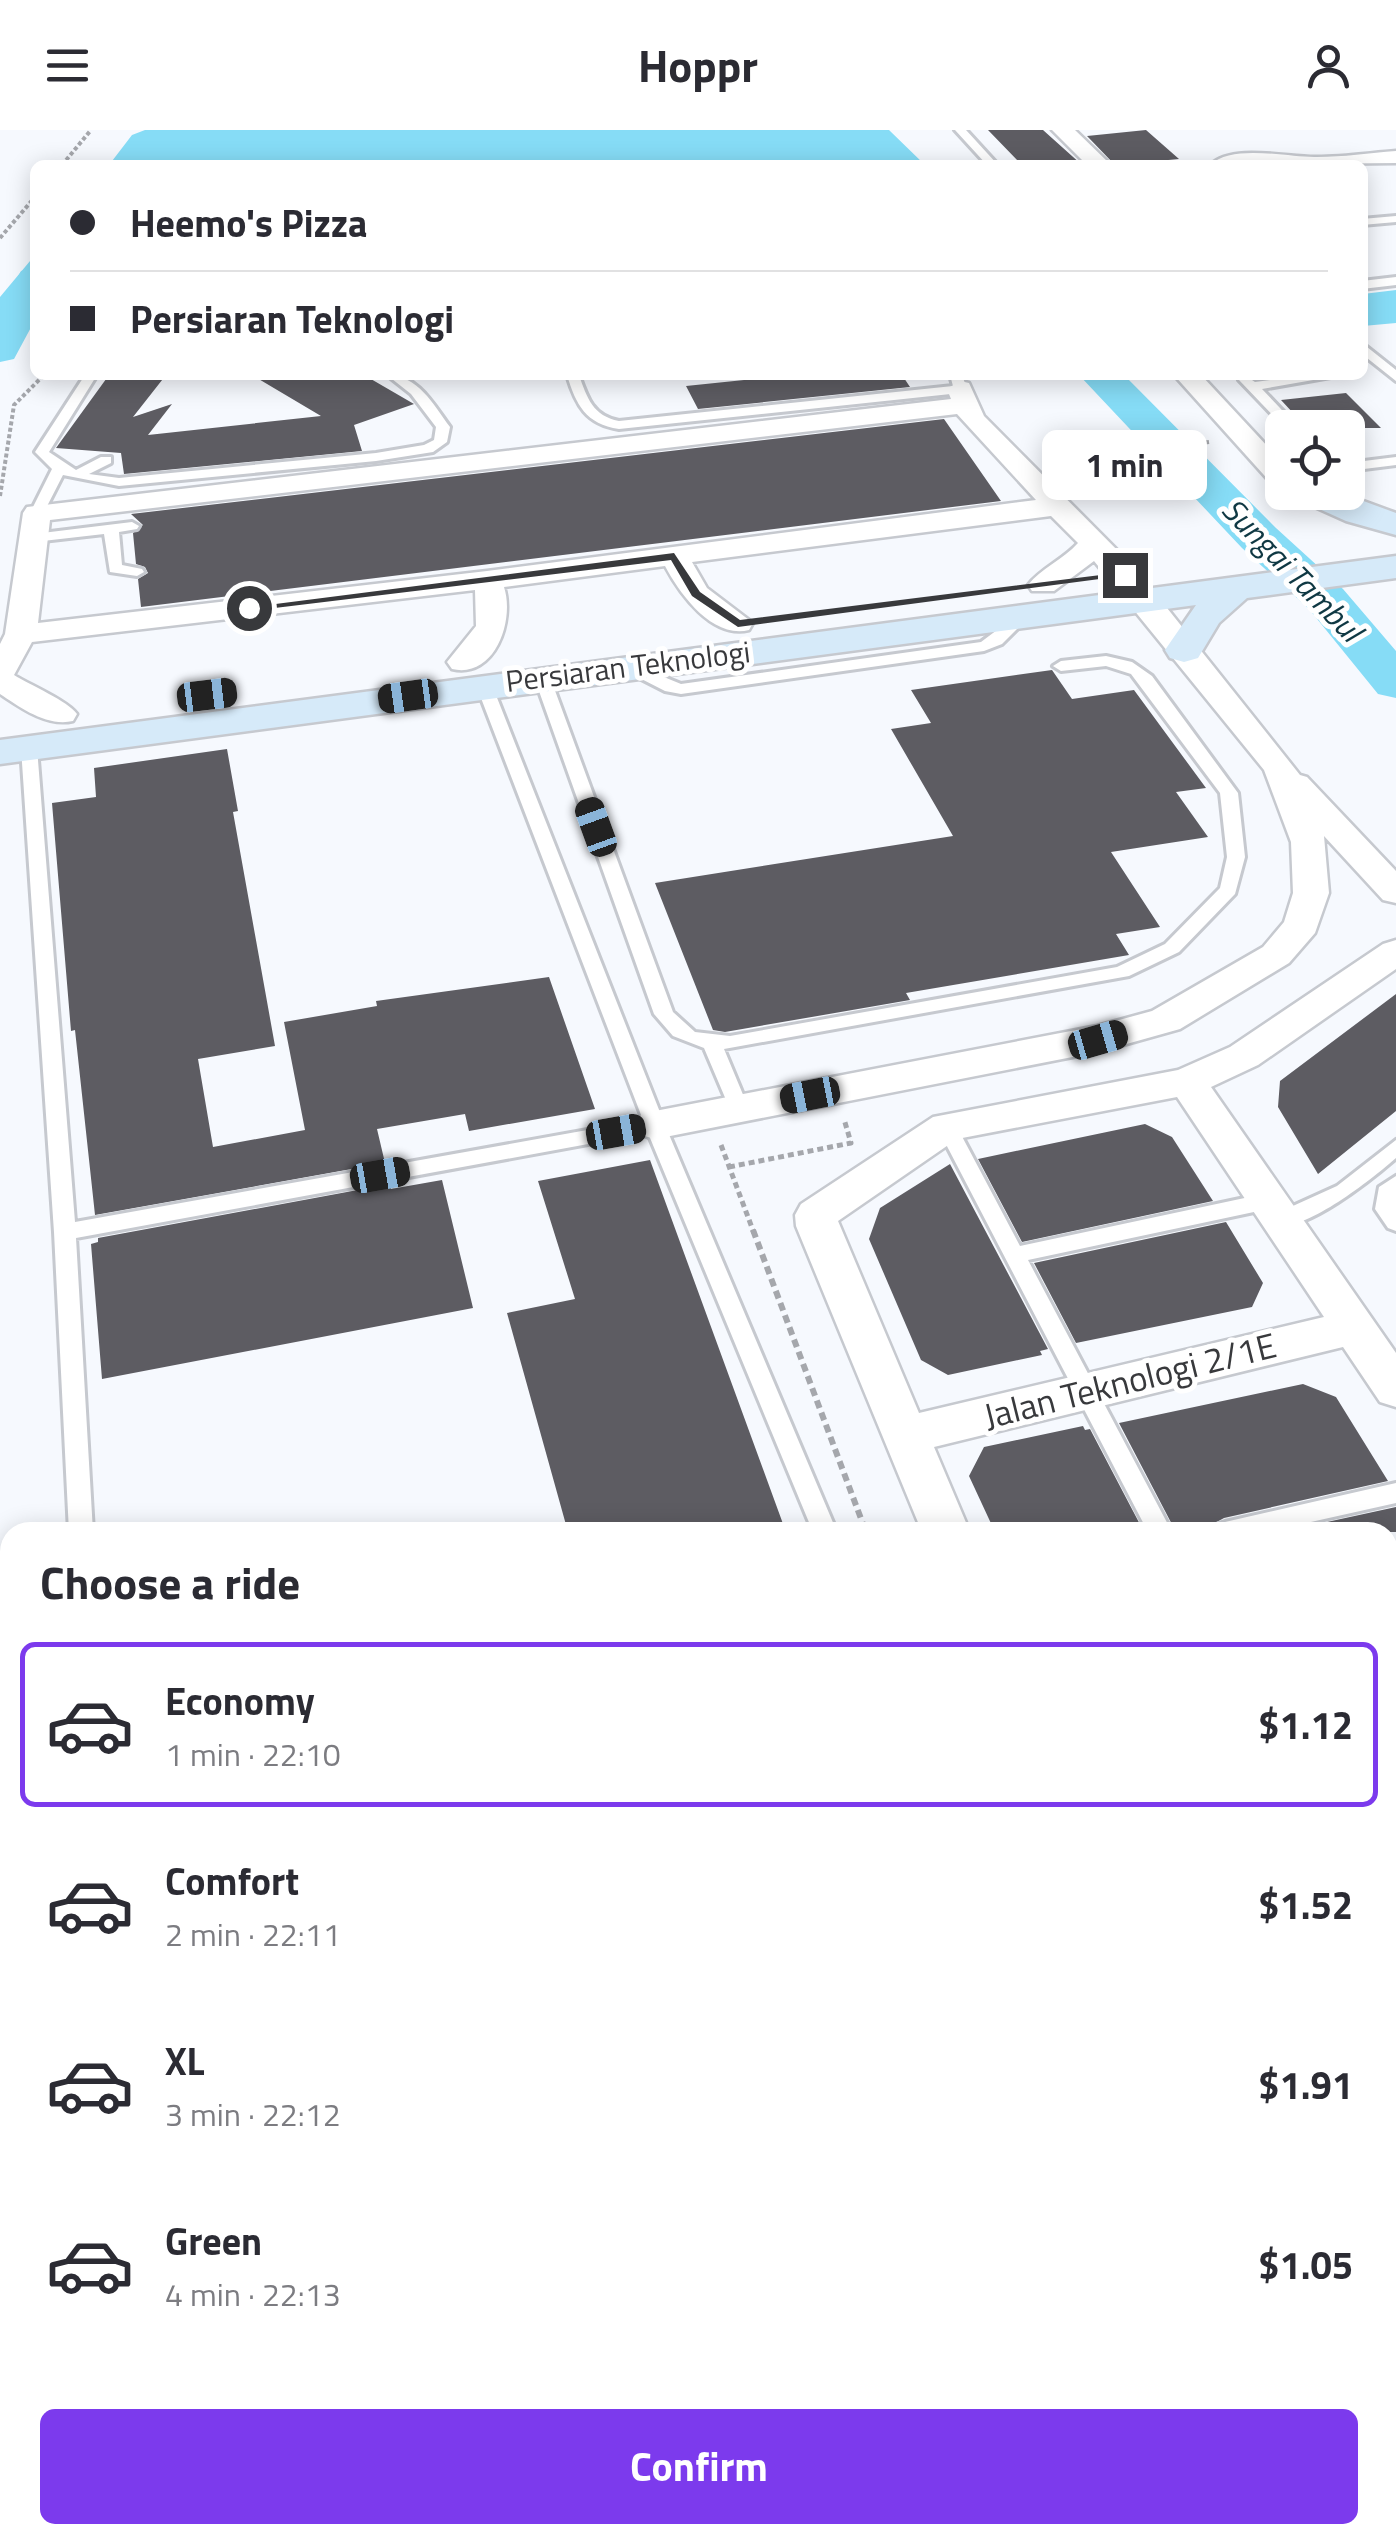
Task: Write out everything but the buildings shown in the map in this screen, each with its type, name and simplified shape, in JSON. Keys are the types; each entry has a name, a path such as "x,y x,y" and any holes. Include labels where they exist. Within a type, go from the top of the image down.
{"street":[{"path":"1063,130 1095,160"},
{"path":"1252,140 1276,158"},
{"path":"1361,160 1396,157"},
{"path":"1260,160 1289,160"},
{"path":"1193,380 1265,459"},
{"path":"0,672 20,634 35,525 70,509 961,390 972,419 1095,542 1280,768 1396,892"},
{"path":"20,634 487,580 1058,506"},
{"path":"1302,510 1319,554"},
{"path":"1349,510 1396,524"},
{"path":"1319,554 1396,538"},
{"path":"1095,542 1037,605 1180,645"},
{"path":"1319,554 1396,566"},
{"name":"Persiaran Teknologi","path":"10,740 61,714 473,674 542,678 1136,588 1239,579 1319,554"},
{"path":"674,556 696,594 738,623"},
{"path":"1180,645 1239,579"},
{"path":"473,674 497,619 487,580"},
{"name":"Persiaran Teknologi","path":"10,740 473,674 738,623 1037,605"},
{"path":"0,680 61,714"},
{"path":"655,1125 1098,1040 1166,1020 1243,977 1276,955 1302,925 1311,892 1309,842 1280,768"},
{"path":"942,1522 817,1226 816,1215 930,1134 947,1127 1187,1082 1244,1056 1396,952"},
{"path":"1187,1082 1394,1382"},
{"name":"Jalan Teknologi 2/1E","path":"906,1435 1354,1328"}],"lane":[{"path":"960,130 988,160"},
{"path":"1368,221 1396,219"},
{"path":"1368,284 1396,281"},
{"path":"1368,352 1393,371"},
{"path":"1368,372 1393,371"},
{"path":"85,380 42,452 48,462 60,468 97,480 119,482 428,449 440,442 443,427 416,391 401,380"},
{"path":"576,380 589,416 603,424 619,426 961,390"},
{"path":"1247,380 1276,410"},
{"path":"78,474 106,460"},
{"path":"1365,465 1396,461"},
{"path":"60,468 35,525 132,526"},
{"path":"70,509 97,480"},
{"path":"111,528 115,569 137,572"},
{"path":"542,678 664,1014 684,1035 712,1044 742,1042 1122,972 1172,948 1229,890 1236,857 1230,793 1146,679 1129,664 1112,660 1061,666"},
{"path":"473,674 821,1522"},
{"path":"10,740 65,1232 80,1522"},
{"path":"712,1044 724,1112"},
{"path":"65,1232 655,1125"},
{"path":"947,1127 1155,1522"},
{"path":"1014,1255 1274,1211 1344,1192 1396,1147"},
{"path":"1396,1183 1386,1192 1386,1209 1396,1223"},
{"path":"1270,1522 1396,1493"}],"path":[{"path":"66,160 91,130"},
{"path":"0,238 30,202"},
{"path":"0,496 14,404 39,380"},
{"path":"1016,467 1208,442"},
{"path":"724,1112 863,1522"}],"water":[{"path":"145,130 889,130 920,160 113,160 132,135"},
{"path":"30,261 30,325 0,320 0,297"},
{"path":"1396,290 1396,323 1368,326 1368,293"}],"waterway":[{"path":"0,350 30,289"},
{"name":"Sungai Tambul","path":"1105,380 1259,538 1326,599 1396,683"}],"route":[{"path":"249,608 674,556 696,594 738,623 1125,575"}]}
